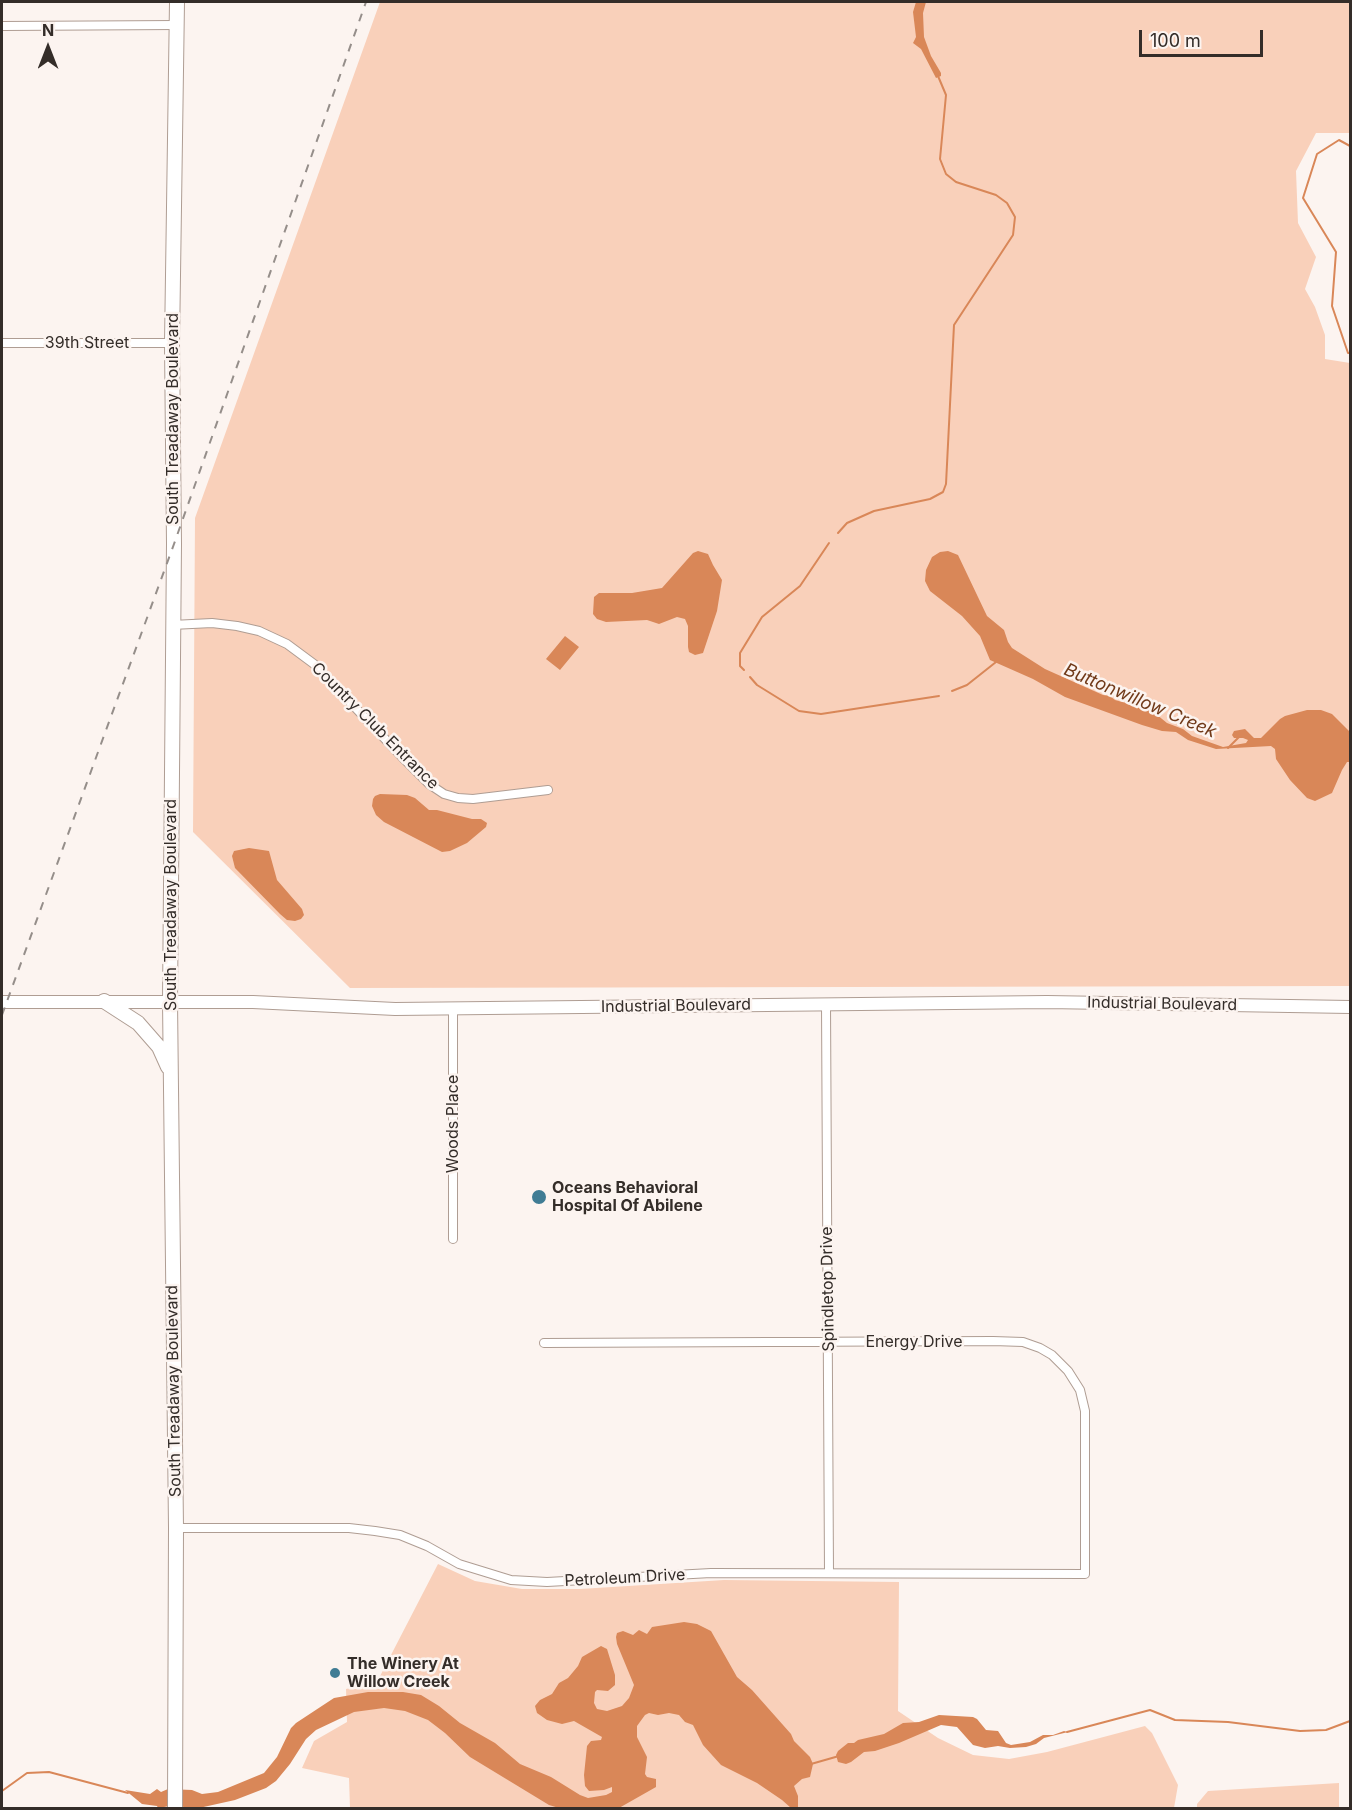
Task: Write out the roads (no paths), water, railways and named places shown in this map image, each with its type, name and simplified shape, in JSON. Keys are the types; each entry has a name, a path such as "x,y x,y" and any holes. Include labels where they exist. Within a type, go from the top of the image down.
{"main road":[{"name":"South Treadaway Boulevard","path":"175,1809 176,1528 170,1001 172,343 177,2"},
{"path":"104,1001 138,1023 151,1037 159,1047 171,1074"},
{"name":"Industrial Boulevard","path":"2,1002 293,1003 384,1009 1047,1002 1350,1007"}],"street":[{"path":"2,26 177,25"},
{"name":"39th Street","path":"2,343 172,343"},
{"name":"Country Club Entrance","path":"172,625 212,623 237,626 259,631 287,644 314,664 429,784 444,794 473,799 548,790"},
{"name":"Spindletop Drive","path":"826,1004 829,1573"},
{"name":"Woods Place","path":"453,1009 453,1239"},
{"name":"Energy Drive","path":"544,1343 1023,1342 1040,1348 1061,1363 1080,1390 1085,1411 1085,1574"},
{"name":"Petroleum Drive","path":"176,1528 349,1528 375,1531 399,1535 427,1546 459,1564 511,1580 558,1582 711,1573 1085,1574"}],"waterway":[{"name":"Buttonwillow Creek","path":"838,533 847,523 874,511 930,499 943,492 946,484 954,325 1013,235 1015,217 1007,203 996,195 956,182 946,174 940,159 946,95 938,76"},
{"path":"1350,146 1339,140 1317,154 1303,198 1336,252 1332,306 1348,353 1350,353"},
{"name":"Buttonwillow Creek","path":"744,670 740,666 740,653 762,617 800,586 829,543"},
{"name":"Buttonwillow Creek","path":"952,691 967,685 996,662"},
{"name":"Buttonwillow Creek","path":"750,677 757,685 799,711 821,714 939,696"},
{"name":"Buttonwillow Creek","path":"1228,748 1239,737"},
{"name":"Buttonwillow Creek","path":"1067,1732 1150,1710 1175,1720 1228,1722 1300,1731 1326,1730 1350,1721"},
{"name":"Buttonwillow Creek","path":"811,1764 839,1756"},
{"name":"Buttonwillow Creek","path":"2,1791 27,1773 49,1772 128,1793"}],"railway":[{"path":"2,1015 174,544 366,2"}],"place":[{"name":"Oceans Behavioral Hospital Of Abilene","path":"539,1197"},
{"name":"The Winery At Willow Creek","path":"335,1673"}]}
